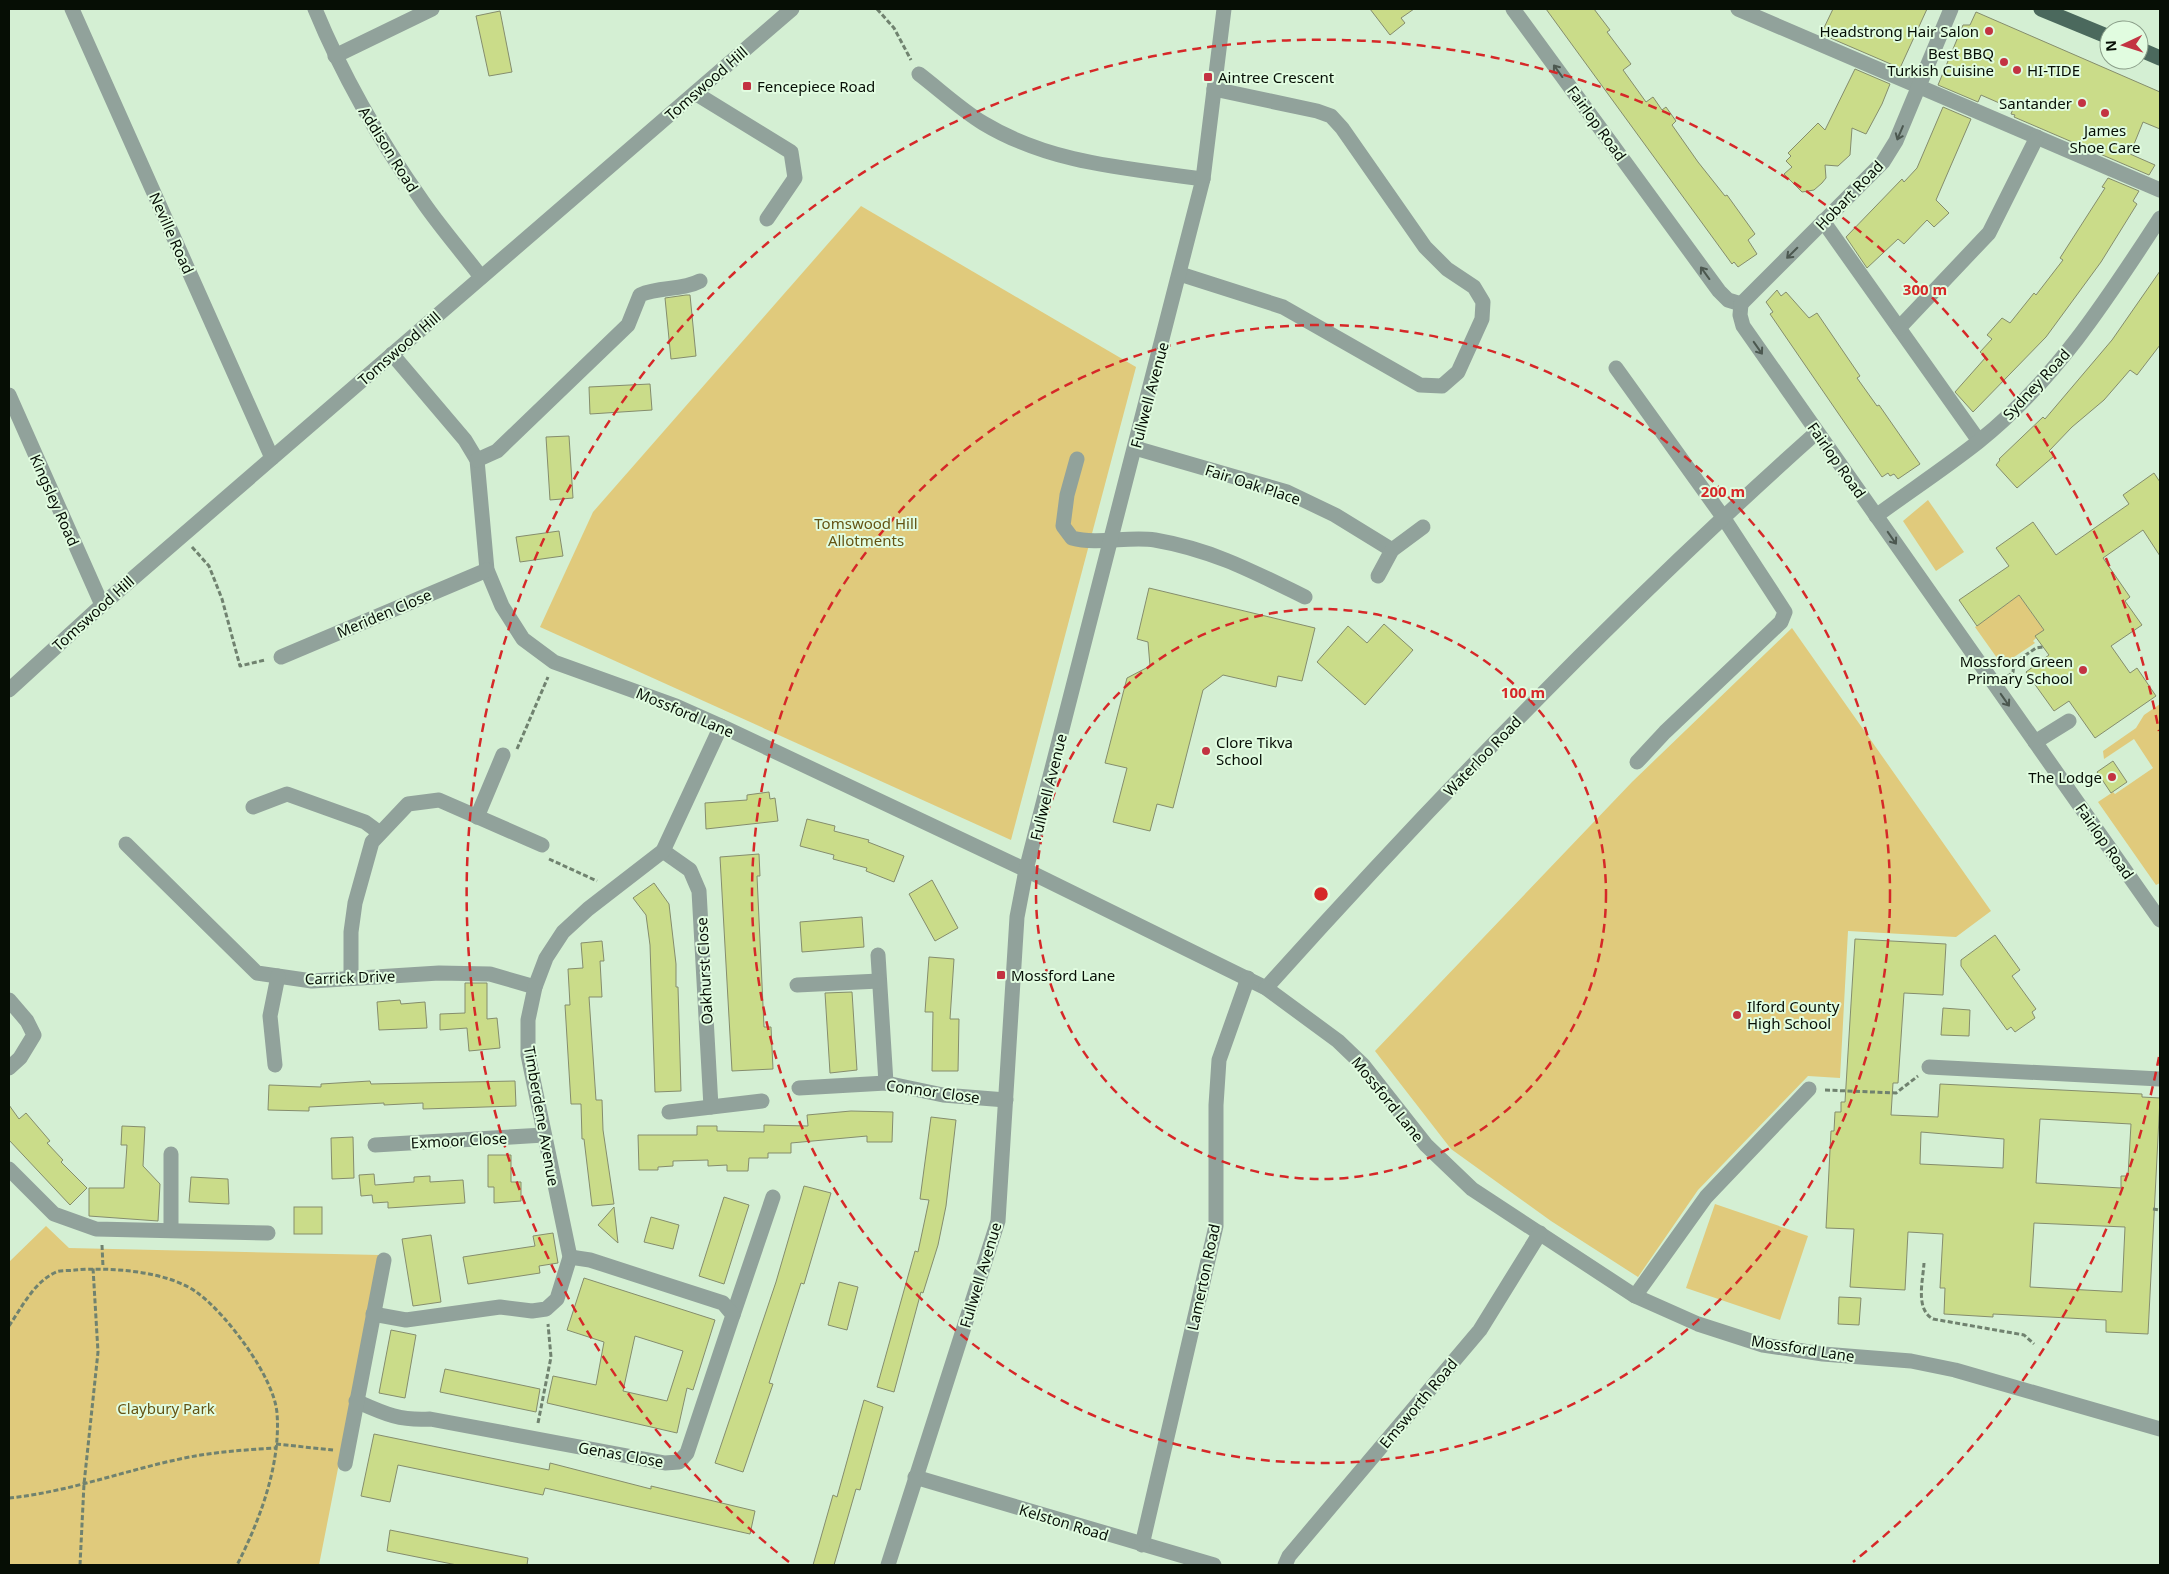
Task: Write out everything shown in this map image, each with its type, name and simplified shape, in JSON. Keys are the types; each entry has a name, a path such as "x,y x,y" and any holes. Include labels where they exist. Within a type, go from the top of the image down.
{"main road":[{"path":"2041,9 2099,33"}],"street":[{"name":"Neville Road","path":"72,9 272,458"},
{"name":"Addison Road","path":"315,9 335,56 378,135 424,204 481,277"},
{"path":"335,56 432,9"},
{"name":"Tomswood Hill","path":"9,690 102,605 792,9"},
{"name":"Fullwell Avenue","path":"888,1565 998,1221 1017,917 1026,870 1203,179 1224,9"},
{"name":"Fairlop Road","path":"1513,9 1719,291 1728,300 1741,304 1740,315 1743,326 2160,920"},
{"path":"1738,9 1918,88 2160,190"},
{"name":"Hobart Road","path":"1741,304 1883,162 1896,141 1951,9"},
{"path":"918,74 982,122 1028,146 1081,162 1203,179"},
{"path":"1180,274 1283,307 1420,385 1442,386 1458,372 1482,319 1483,302 1474,287 1447,269 1425,247 1342,128 1331,116 1317,111 1214,89"},
{"path":"694,93 791,152 795,178 767,219"},
{"path":"1899,328 1989,233 2037,138"},
{"name":"Sydney Road","path":"1876,516 1979,441 2044,378 2083,332 2119,282 2160,218"},
{"path":"1823,221 1979,441"},
{"path":"477,460 497,451 628,325 640,295 649,291 690,287 700,281"},
{"name":"Mossford Lane","path":"392,354 465,440 477,460 487,570 502,606 523,639 554,662 676,706 721,726 1026,870 1266,988 1338,1041 1362,1065 1426,1146 1472,1189 1635,1296 1698,1324 1763,1345 1822,1354 1911,1361 1946,1368 2160,1429"},
{"path":"1616,368 1723,517 1785,612 1781,622 1664,732 1637,762"},
{"name":"Kingsley Road","path":"9,395 102,605"},
{"name":"Waterloo Road","path":"1266,988 1384,857 1469,768 1723,517 1818,432"},
{"name":"Fair Oak Place","path":"1135,448 1287,492 1334,514 1392,550"},
{"path":"1077,459 1067,495 1063,526 1072,538 1082,541 1112,539 1154,540 1202,551 1223,557 1305,597"},
{"path":"1378,576 1392,550 1423,527"},
{"name":"Meriden Close","path":"281,657 487,570"},
{"path":"2035,742 2069,720"},
{"name":"Timberdene Avenue","path":"546,1309 557,1299 570,1257 528,1055 528,1020 535,987 546,958 564,932 588,909 663,851 721,726"},
{"path":"477,817 503,756"},
{"path":"253,807 287,794 348,814 365,822 380,833"},
{"path":"351,978 350,932 354,903 372,842 408,804 439,800 542,845"},
{"name":"Carrick Drive","path":"126,844 257,973 312,981 439,973 490,974 535,987"},
{"name":"Oakhurst Close","path":"663,851 690,870 699,891 711,1107"},
{"path":"878,955 886,1083"},
{"path":"275,1065 270,1016 278,976"},
{"name":"Lamerton Road","path":"1142,1545 1216,1226 1216,1105 1219,1060 1248,978"},
{"path":"797,985 880,981"},
{"path":"9,1000 27,1021 34,1035 20,1058 9,1068"},
{"path":"1929,1067 2160,1079"},
{"name":"Connor Close","path":"799,1088 886,1083 943,1095 1006,1100"},
{"path":"1635,1296 1706,1197 1809,1090"},
{"path":"669,1112 762,1101"},
{"name":"Exmoor Close","path":"375,1145 544,1135"},
{"path":"170,1230 171,1154"},
{"path":"9,1169 54,1214 102,1229 268,1233"},
{"path":"733,1315 773,1197"},
{"name":"Emsworth Road","path":"1286,1565 1289,1556 1480,1330 1540,1233"},
{"path":"570,1257 590,1260 723,1303 733,1315"},
{"path":"346,1458 384,1260"},
{"path":"373,1314 406,1320 500,1308 532,1311 546,1309"},
{"name":"Genas Close","path":"356,1400 394,1417 410,1420 430,1419 665,1463 679,1462 688,1453 733,1315"},
{"name":"Kelston Road","path":"915,1478 1214,1565"}],"path":[{"path":"876,9 894,28 918,74"},
{"path":"182,536 209,566 222,599 240,666 281,657"},
{"path":"2000,693 2008,688 2007,677 2013,672 2014,663 2036,648 2043,647"},
{"path":"503,756 518,748 554,662"},
{"path":"542,845 549,860 614,889"},
{"path":"1809,1090 1896,1093 1929,1067"},
{"path":"2153,1209 2160,1210"},
{"path":"102,1229 103,1267"},
{"path":"1924,1263 1922,1307 1926,1315 1933,1319 1950,1323 2024,1335 2034,1344"},
{"path":"9,1326 34,1288 56,1272 103,1267 173,1279 199,1293 236,1332 265,1378 277,1411 276,1446 272,1472 252,1532 237,1565"},
{"path":"80,1565 84,1484 98,1352 93,1268"},
{"path":"534,1438 551,1357 546,1309"},
{"path":"9,1498 84,1484 180,1459 236,1450 276,1446 346,1458"}],"green space":[{"name":"Tomswood Hill Allotments","path":"861,206 1136,367 1011,840 540,627 593,512"},
{"path":"1928,500 1964,552 1936,571 1903,521"},
{"path":"2019,595 2044,630 2033,641 2035,643 2002,665 1975,627"},
{"path":"1792,628 1991,911 1956,937 1848,931 1840,1078 1808,1076 1698,1190 1638,1277 1551,1221 1451,1149 1375,1051 1632,782"},
{"path":"2160,704 2160,883 2156,885 2098,802 2113,792 2115,794 2153,768 2134,739 2104,759 2103,751 2136,728 2144,715"},
{"path":"1715,1204 1808,1236 1780,1320 1686,1288"},
{"name":"Claybury Park","path":"46,1226 69,1248 380,1255 319,1565 9,1565 9,1262"}],"building":[{"path":"1370,9 1414,9 1401,18 1405,23 1390,35"},
{"path":"1546,9 1594,9 1610,30 1607,32 1631,64 1623,70 1646,102 1653,97 1662,110 1666,107 1676,121 1672,125 1698,162 1725,196 1727,195 1755,234 1748,240 1757,254 1738,267 1734,262 1732,264"},
{"path":"1833,9 1927,9 1900,68 1821,34"},
{"path":"500,11 512,72 489,76 476,16"},
{"path":"1976,12 2099,65 2099,70 2109,70 2160,92 2160,129 2143,122 2130,154 2155,165 2149,175 2014,117 2015,115 2011,114 2013,109 1981,95 1978,102 1938,85 1963,25 1970,25"},
{"path":"1855,69 1890,84 1882,104 1866,134 1852,128 1850,155 1838,166 1825,165 1826,178 1822,183 1814,190 1802,192 1784,174 1792,167 1786,161 1791,156 1788,153 1818,123 1825,130"},
{"path":"1943,107 1971,119 1936,200 1949,213 1934,227 1927,220 1904,244 1898,239 1867,268 1846,237 1902,179 1904,182 1917,168"},
{"path":"2108,178 2139,191 2133,201 2137,204 2101,262 2046,337 1973,412 1955,392 1986,357 1980,352 1992,339 1987,335 2002,318 2010,323 2034,293 2036,295 2063,260 2060,258 2105,188 2102,187"},
{"path":"2160,271 2160,345 2137,375 2130,370 2104,400 2072,427 2049,451 2054,456 2017,488 1996,465 1999,459 2043,417 2045,419 2112,340"},
{"path":"1777,290 1781,296 1786,292 1809,318 1817,313 1860,376 1857,378 1877,406 1879,405 1920,464 1898,479 1894,474 1890,476 1888,473 1882,477 1770,314 1773,312 1766,302"},
{"path":"690,295 696,356 671,359 665,298"},
{"path":"650,384 652,410 590,414 589,387"},
{"path":"569,436 573,498 550,500 546,437"},
{"path":"2154,473 2160,482 2160,556 2143,530 2103,558 2130,597 2125,601 2142,625 2111,646 2130,673 2137,668 2156,696 2095,738 2069,701 2054,711 2026,672 2049,655 2035,636 2044,630 2019,595 1977,626 1959,600 2009,566 1996,548 2033,522 2056,555 2129,504 2123,495"},
{"path":"559,531 563,556 520,562 516,537"},
{"path":"1149,588 1315,628 1302,681 1278,676 1276,687 1223,675 1203,690 1173,808 1157,804 1150,831 1113,822 1127,768 1105,763 1127,678 1150,666 1148,642 1137,639"},
{"path":"1384,624 1413,650 1365,705 1317,662 1348,626 1367,643"},
{"name":"The Lodge","path":"2113,761 2127,782 2111,793 2097,772"},
{"path":"769,792 770,799 775,798 778,821 706,829 705,803 747,800 747,795"},
{"path":"807,819 835,826 834,831 869,840 868,842 904,856 894,882 866,871 867,868 833,859 834,855 800,846"},
{"path":"759,854 760,876 757,876 764,1027 771,1027 773,1069 732,1071 720,857"},
{"path":"932,880 958,928 935,941 909,894"},
{"path":"654,883 669,904 676,964 676,987 678,987 681,1091 655,1092 650,945 646,915 633,898"},
{"path":"862,917 864,947 802,952 800,922"},
{"path":"1995,935 2020,970 2012,976 2036,1009 2032,1012 2035,1018 2015,1032 2011,1027 2007,1030 1961,966 1961,960"},
{"path":"1855,939 1946,944 1943,995 1904,993 1898,1083 1893,1083 1891,1115 1938,1117 1940,1084 2142,1094 2142,1097 2160,1098 2148,1334 2106,1332 2106,1320 1993,1314 1993,1317 1944,1314 1945,1288 1940,1288 1943,1234 1908,1232 1905,1290 1850,1287 1854,1229 1826,1228 1831,1131 1834,1131 1835,1112 1841,1112 1841,1102 1845,1102","holes":["2040,1119 2131,1124 2128,1176 2121,1176 2121,1188 2036,1183","1921,1132 2004,1139 2003,1168 1920,1164","2034,1223 2125,1227 2122,1292 2030,1287"]},
{"path":"602,941 604,961 600,961 602,997 589,997 596,1100 602,1100 603,1130 614,1204 592,1206 584,1139 582,1139 581,1104 571,1104 565,1005 570,1005 568,969 583,968 581,943"},
{"path":"929,957 954,959 950,1019 959,1019 958,1071 932,1071 933,1012 925,1012"},
{"path":"465,983 487,983 487,1019 497,1018 500,1048 469,1051 467,1028 440,1030 440,1014 465,1013"},
{"path":"852,992 857,1070 830,1073 825,993"},
{"path":"400,1000 401,1004 425,1002 427,1028 379,1030 377,1002"},
{"path":"1943,1008 1970,1010 1969,1036 1941,1035"},
{"path":"370,1081 371,1084 515,1081 516,1106 423,1109 423,1103 384,1105 384,1103 309,1107 309,1111 268,1110 269,1085 321,1087 321,1084"},
{"path":"9,1105 19,1119 26,1113 50,1141 47,1143 63,1160 61,1162 87,1188 70,1205 9,1140"},
{"path":"851,1111 893,1112 892,1142 867,1142 867,1136 791,1143 791,1153 768,1153 768,1158 749,1158 748,1171 727,1171 727,1165 708,1166 708,1160 673,1161 673,1166 658,1167 658,1170 639,1170 638,1135 697,1135 697,1126 717,1126 717,1131 764,1132 764,1125 808,1126 807,1115"},
{"path":"931,1117 956,1120 946,1206 938,1245 923,1293 921,1292 894,1392 877,1387 915,1251 918,1252 929,1200 920,1199"},
{"path":"122,1126 145,1127 143,1166 160,1184 158,1221 89,1216 89,1188 124,1188 127,1145 121,1145"},
{"path":"353,1137 354,1178 332,1179 331,1138"},
{"path":"488,1155 511,1155 511,1182 521,1182 521,1201 494,1203 494,1187 488,1187"},
{"path":"374,1174 375,1185 414,1182 414,1177 430,1176 430,1182 463,1180 465,1203 388,1208 388,1202 373,1203 372,1195 361,1196 359,1175"},
{"path":"191,1177 228,1179 229,1204 189,1202"},
{"path":"804,1186 831,1193 804,1284 801,1283 769,1383 773,1384 743,1472 715,1463 776,1282"},
{"path":"724,1197 749,1205 724,1284 699,1276"},
{"path":"294,1207 322,1207 322,1234 294,1234"},
{"path":"614,1207 618,1243 598,1225"},
{"path":"651,1217 679,1225 673,1249 644,1242"},
{"path":"553,1233 558,1263 539,1266 540,1273 468,1284 463,1257 535,1246 533,1236"},
{"path":"431,1235 441,1302 413,1306 402,1239"},
{"path":"584,1278 715,1320 693,1390 687,1388 677,1433 547,1403 553,1376 596,1385 604,1342 567,1330","holes":["635,1336 683,1351 667,1401 623,1391"]},
{"path":"839,1282 858,1287 847,1330 828,1325"},
{"path":"1839,1297 1861,1298 1859,1325 1838,1324"},
{"path":"391,1330 416,1335 405,1398 379,1393"},
{"path":"445,1369 540,1389 536,1412 440,1392"},
{"path":"864,1400 883,1407 860,1490 856,1489 834,1565 813,1565 833,1495 837,1497"},
{"path":"374,1434 549,1470 550,1463 651,1489 651,1486 755,1511 750,1534 545,1488 543,1495 398,1465 390,1502 361,1496"},
{"path":"390,1530 528,1558 527,1565 457,1565 387,1551"}],"place":[{"name":"Headstrong Hair Salon","path":"1989,31"},
{"name":"Best BBQ Turkish Cuisine","path":"2004,62"},
{"name":"HI-TIDE","path":"2017,70"},
{"name":"Aintree Crescent","path":"1208,77"},
{"name":"Fencepiece Road","path":"747,86"},
{"name":"Santander","path":"2082,103"},
{"name":"James Shoe Care","path":"2105,113"},
{"name":"Mossford Green Primary School","path":"2083,670"},
{"name":"Clore Tikva School","path":"1206,751"},
{"name":"The Lodge","path":"2112,777"},
{"name":"Mossford Lane","path":"1001,975"},
{"name":"Ilford County High School","path":"1737,1015"}]}
